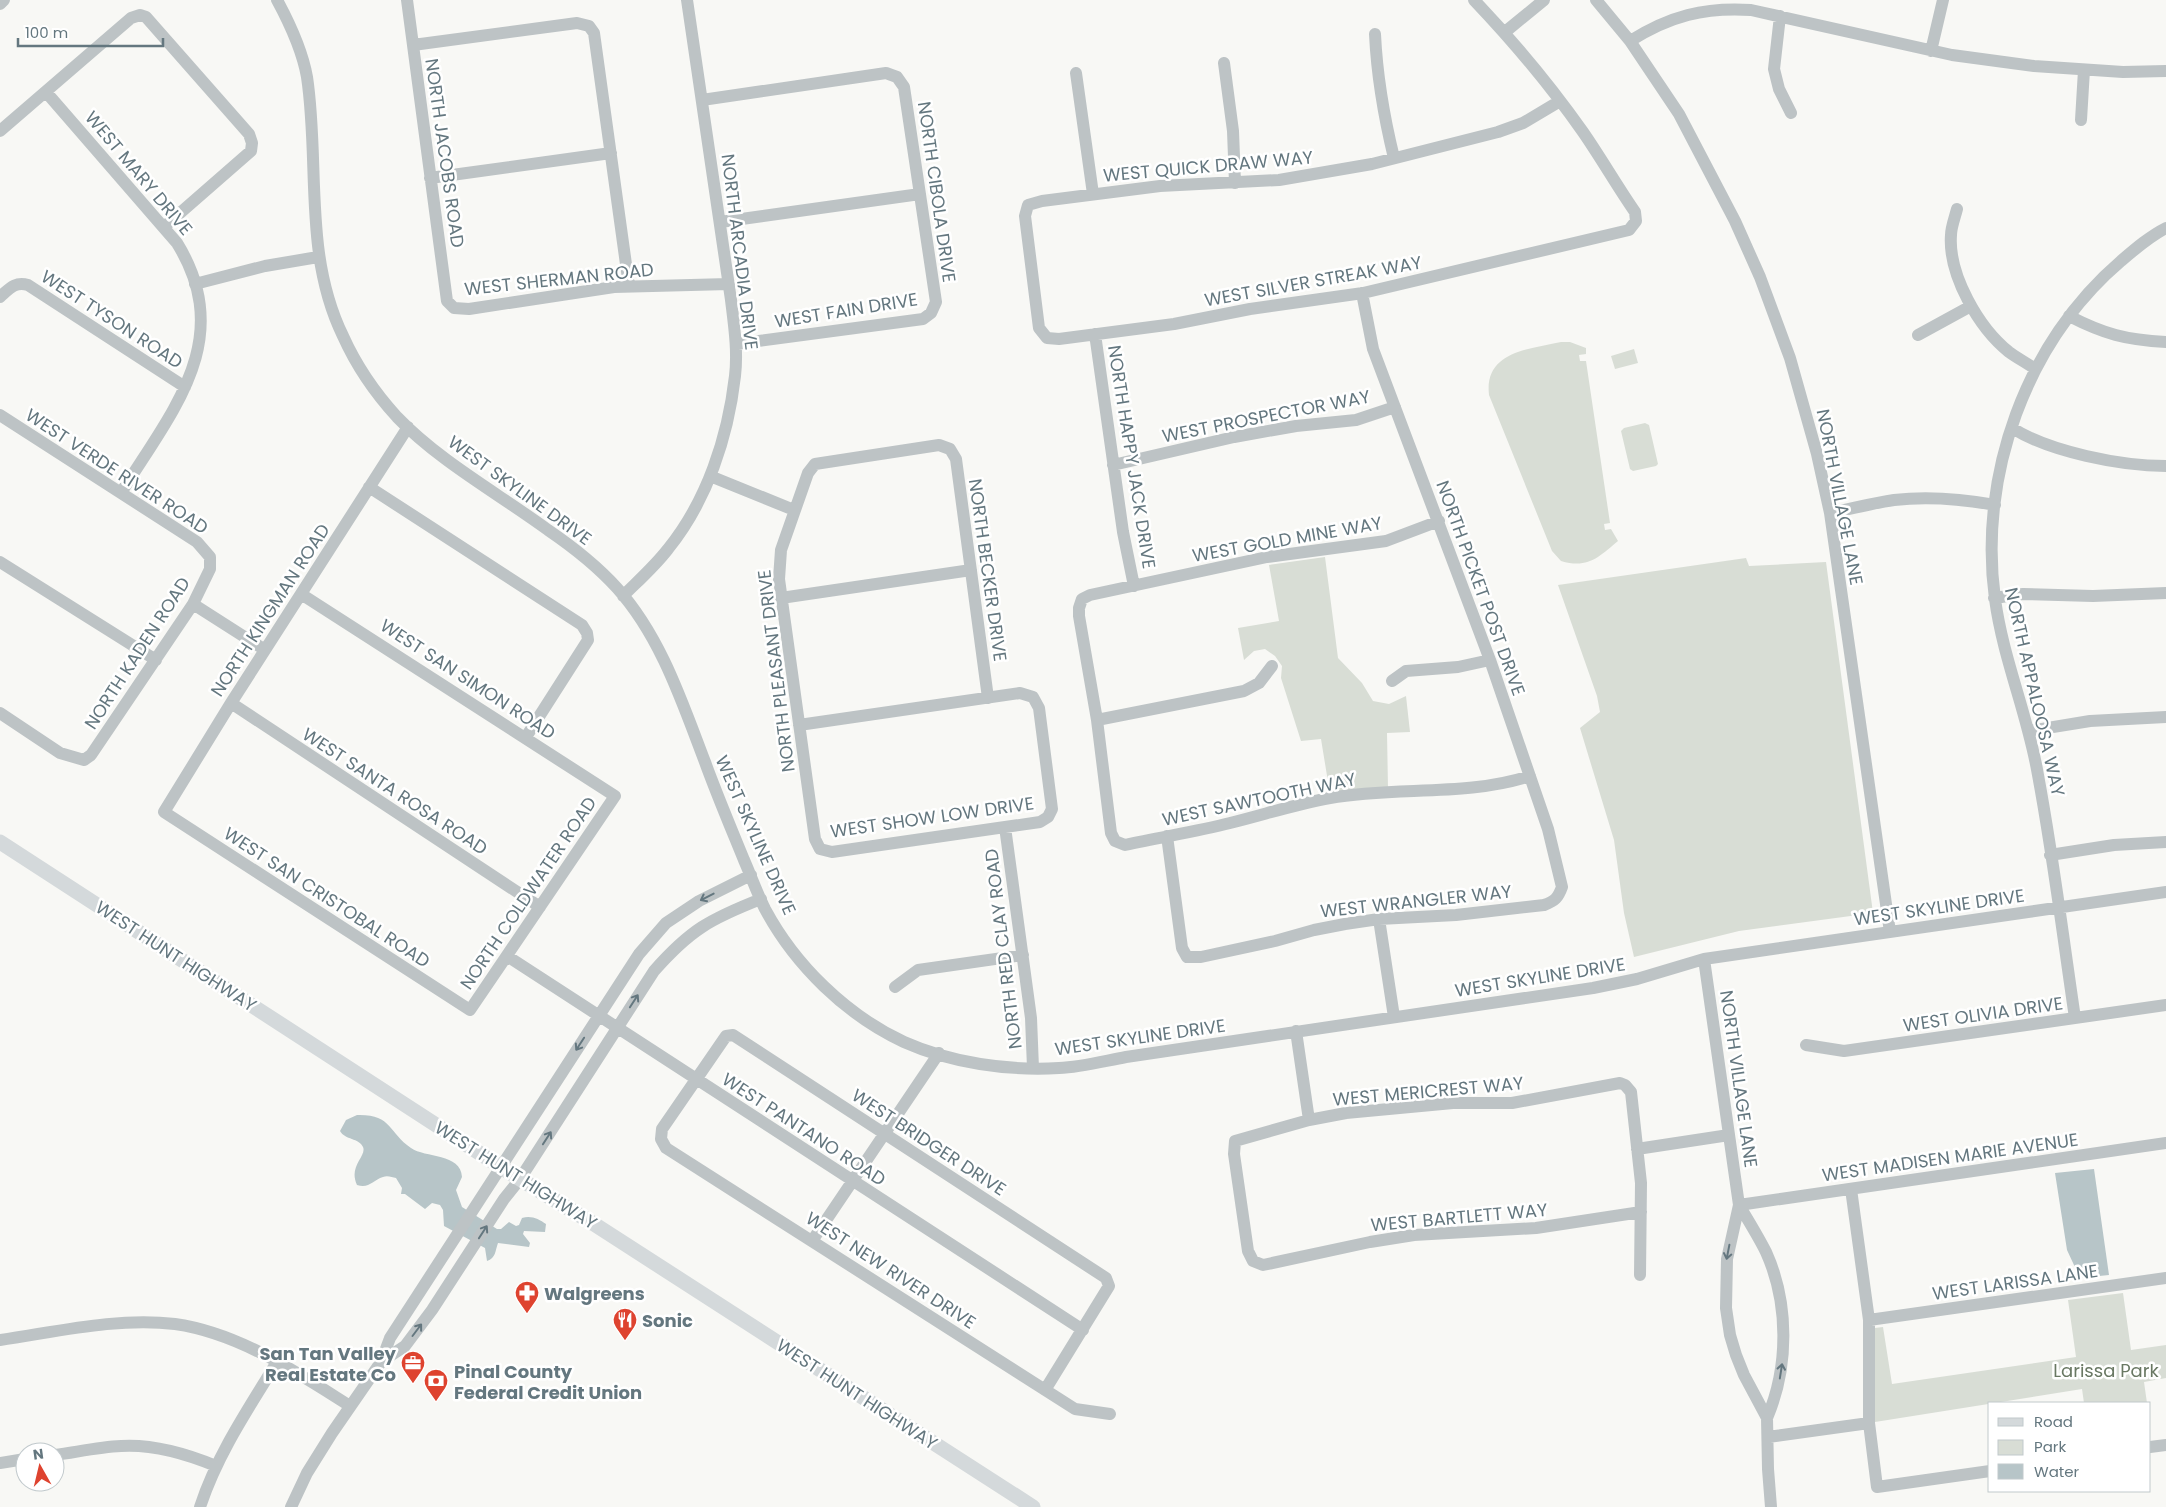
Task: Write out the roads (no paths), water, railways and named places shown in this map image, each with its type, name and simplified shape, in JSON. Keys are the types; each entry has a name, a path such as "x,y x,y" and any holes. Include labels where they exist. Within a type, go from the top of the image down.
{"main road":[{"name":"WEST HUNT HIGHWAY","path":"0,842 502,1167 1033,1507"}],"street":[{"path":"0,4 4,0"},
{"name":"WEST SKYLINE DRIVE","path":"277,0 292,28 306,74 312,128 314,212 318,257 331,308 356,363 394,414 408,427 436,451 580,553 624,596 650,635 671,674 765,909 792,951 826,990 869,1021 904,1042 969,1061 1014,1068 1062,1068 1618,984 1704,959 2166,892"},
{"name":"NORTH JACOBS ROAD","path":"407,0 447,301 454,308"},
{"name":"NORTH ARCADIA DRIVE","path":"624,596 669,549 700,501 726,427 736,375 736,344 729,284 687,0"},
{"path":"1474,0 1505,32 1560,101"},
{"path":"1505,32 1544,0"},
{"name":"NORTH VILLAGE LANE","path":"1596,0 1630,41 1679,114 1735,221 1760,277 1805,405 1830,513 1890,932"},
{"path":"1930,51 1943,0"},
{"path":"1630,41 1652,27 1672,19 1724,8 1751,10 1930,51 1998,62 2084,70 2166,71"},
{"path":"0,131 131,18 140,15 146,17 249,134 252,143 251,151 164,227"},
{"path":"1780,16 1774,69 1779,89 1791,113"},
{"path":"413,45 577,22 588,26 594,33 629,286"},
{"path":"1375,34 1376,66 1383,110 1394,158"},
{"path":"1224,63 1233,131 1235,183"},
{"path":"2081,120 2084,70"},
{"name":"NORTH CIBOLA DRIVE","path":"702,100 886,73 897,77 904,87 936,302 931,313"},
{"path":"1076,73 1093,194"},
{"name":"WEST MARY DRIVE","path":"46,92 164,227 184,254 195,284"},
{"name":"WEST QUICK DRAW WAY","path":"1047,338 1040,328 1025,216 1028,205 1042,201 1160,186 1279,180 1394,158 1498,132 1523,123 1560,101"},
{"name":"WEST SILVER STREAK WAY","path":"1047,338 1059,339 1174,324 1250,308 1362,293 1629,230 1636,221 1635,212 1560,101"},
{"path":"430,178 611,153"},
{"path":"720,222 920,194"},
{"path":"1957,209 1951,234 1952,257 1971,306 1989,332 2009,352 2035,369"},
{"name":"NORTH APPALOOSA WAY","path":"2075,1018 2038,774 2029,731 2000,632 1994,598 1991,539 2003,460 2022,398 2035,369 2069,316 2108,272 2134,250 2166,228"},
{"path":"120,493 186,387 193,371 201,338 201,311 195,284 266,266 318,257"},
{"name":"WEST TYSON ROAD","path":"0,297 18,284 28,286 186,387"},
{"name":"WEST SHERMAN ROAD","path":"454,308 469,309 629,286 729,284"},
{"name":"NORTH PICKET POST DRIVE","path":"1362,293 1373,349 1490,660 1548,829 1562,887 1558,896"},
{"path":"1918,336 1971,306"},
{"name":"WEST FAIN DRIVE","path":"736,344 923,319 931,313"},
{"path":"2069,316 2094,329 2115,336 2141,341 2166,342"},
{"name":"NORTH HAPPY JACK DRIVE","path":"1095,334 1123,532 1134,586"},
{"name":"WEST PROSPECTOR WAY","path":"1114,465 1243,435 1296,426 1356,420 1395,407"},
{"name":"WEST VERDE RIVER ROAD","path":"0,415 197,542 210,557 210,560"},
{"name":"NORTH KINGMAN ROAD","path":"164,812 408,427"},
{"path":"2012,428 2026,437 2083,455 2149,466 2166,466"},
{"name":"NORTH PLEASANT DRIVE","path":"820,849 815,839 779,579 781,550 794,510 808,473 815,464 939,445 950,449"},
{"name":"NORTH BECKER DRIVE","path":"950,449 956,459 988,698"},
{"path":"710,476 794,510"},
{"path":"369,487 582,625 587,633 588,640 526,737"},
{"path":"1830,513 1895,500 1924,498 1961,499 1995,505"},
{"name":"WEST GOLD MINE WAY","path":"1097,720 1079,616 1082,599 1090,595 1267,557 1386,541 1439,521"},
{"name":"NORTH KADEN ROAD","path":"0,714 60,753 84,760 91,755 193,604 210,569 210,560"},
{"path":"0,562 156,660"},
{"path":"781,598 971,570"},
{"path":"1994,598 2023,594 2093,596 2166,593"},
{"name":"WEST SAN SIMON ROAD","path":"301,594 615,796"},
{"path":"193,604 265,650"},
{"path":"1392,681 1406,672 1490,660"},
{"path":"1097,720 1244,691 1259,683 1272,666"},
{"name":"WEST SHOW LOW DRIVE","path":"820,849 832,852 1040,822 1048,817 1052,809 1039,708 1033,697 1020,693 988,698"},
{"path":"799,726 988,698"},
{"name":"WEST SANTA ROSA ROAD","path":"231,704 540,907"},
{"path":"2029,731 2090,721 2166,716"},
{"name":"WEST SAWTOOTH WAY","path":"1097,720 1111,833 1115,841 1125,845 1228,824 1330,798 1373,793 1454,790 1493,785 1530,776"},
{"name":"NORTH COLDWATER ROAD","path":"470,1010 615,796"},
{"name":"WEST SAN CRISTOBAL ROAD","path":"164,812 470,1010"},
{"name":"NORTH RED CLAY ROAD","path":"1005,826 1032,1018 1033,1068"},
{"name":"WEST WRANGLER WAY","path":"1167,836 1182,948 1188,957 1275,941 1314,930 1379,919 1456,915 1535,906 1555,901 1558,896"},
{"path":"2050,855 2114,845 2166,842"},
{"path":"291,1507 308,1473 350,1406 381,1362 390,1338 639,954 666,923 699,901 751,875"},
{"path":"381,1362 405,1346 432,1310 654,971 673,950 697,929 721,914 761,899"},
{"path":"1379,919 1394,1017"},
{"path":"895,987 918,970 1023,955"},
{"name":"WEST PANTANO ROAD","path":"507,956 694,1080 1083,1330"},
{"name":"NORTH VILLAGE LANE","path":"1704,959 1739,1205 1727,1259 1726,1308 1730,1335 1736,1355 1744,1375 1767,1418 1771,1507"},
{"name":"WEST OLIVIA DRIVE","path":"1806,1045 1844,1051 2166,1005"},
{"path":"1296,1032 1309,1120"},
{"name":"WEST BRIDGER DRIVE","path":"694,1080 726,1036 733,1035 1106,1278 1109,1286 1083,1330"},
{"path":"812,1241 939,1053"},
{"name":"WEST NEW RIVER DRIVE","path":"694,1080 662,1129 661,1140 666,1148 1075,1409 1110,1414"},
{"name":"WEST MERICREST WAY","path":"1253,1261 1248,1251 1234,1154 1235,1141 1309,1120 1346,1113 1453,1103 1512,1103 1620,1083 1625,1085 1631,1092 1637,1149"},
{"path":"1640,1275 1642,1182 1637,1149 1730,1135"},
{"name":"WEST MADISEN MARIE AVENUE","path":"1739,1205 2166,1143"},
{"path":"1851,1189 1870,1320 1869,1423 1877,1487 1988,1471"},
{"name":"NORTH VILLAGE LANE","path":"1739,1205 1766,1252 1774,1275 1781,1306 1782,1362 1774,1403 1767,1418"},
{"name":"WEST BARTLETT WAY","path":"1253,1261 1263,1265 1370,1242 1414,1235 1536,1228 1641,1212"},
{"name":"WEST LARISSA LANE","path":"1870,1320 2166,1278"},
{"path":"0,1340 102,1325 174,1324 214,1333 247,1345 350,1406"},
{"path":"1045,1390 1083,1330"},
{"path":"200,1507 216,1466 277,1362"},
{"path":"1768,1438 1869,1423"},
{"path":"2151,1447 2166,1445"},
{"path":"65,1454 122,1446 148,1447 196,1458 216,1466"},
{"path":"0,1463 15,1461"}],"water":[{"path":"357,1115 377,1117 411,1148 441,1157 456,1164 460,1169 462,1177 456,1190 462,1207 497,1229 501,1229 509,1222 516,1226 519,1225 522,1218 532,1217 546,1224 545,1232 524,1231 523,1234 530,1243 529,1247 498,1243 494,1256 487,1261 485,1248 444,1226 443,1210 440,1205 432,1203 425,1209 405,1194 401,1194 402,1188 396,1178 385,1176 365,1186 357,1185 355,1178 356,1167 364,1150 361,1144 345,1136 340,1131 346,1120"},
{"path":"2094,1169 2109,1275 2080,1278 2067,1250 2055,1173"}],"place":[{"name":"Walgreens","path":"527,1314"},
{"name":"Sonic","path":"625,1341"},
{"name":"San Tan Valley Real Estate Co","path":"413,1384"},
{"name":"Pinal County Federal Credit Union","path":"436,1402"}],"park label":[{"name":"Larissa Park","path":"2106,1370"}]}
